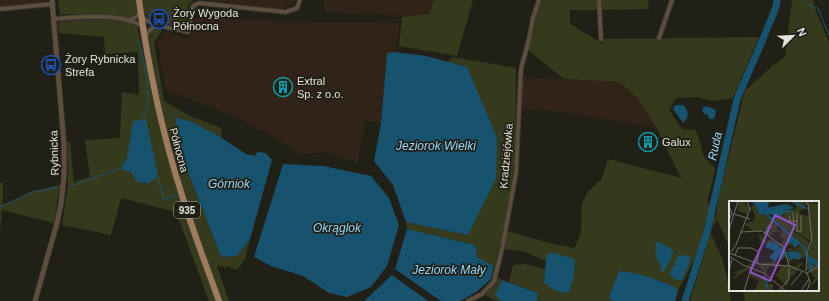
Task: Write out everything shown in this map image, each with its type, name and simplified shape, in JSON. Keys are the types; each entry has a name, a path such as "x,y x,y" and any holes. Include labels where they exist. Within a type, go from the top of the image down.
{"main road":[{"name":"Północna","path":"139,0 144,38 156,99 174,169 192,225 220,301"}],"street":[{"path":"130,20 141,14 149,22 156,25 188,32 193,6 200,3 286,12 297,8 300,0"},
{"name":"Kradziejówka","path":"468,301 482,294 494,282 502,249 516,173 521,69 533,18 539,0"},
{"path":"599,0 600,39"},
{"path":"659,38 672,0"},
{"path":"0,9 52,2"},
{"name":"Rybnicka","path":"35,301 57,223 61,204 64,175 64,144 52,2"},
{"path":"54,19 85,17 130,20 143,27"},
{"path":"144,38 156,25"}],"shaded area":[{"path":"0,0 47,0 47,3 0,7"},
{"path":"205,0 295,0 294,3 282,9"},
{"path":"323,0 434,0 430,16 325,12"},
{"path":"195,17 220,19 400,23 395,52 387,53 381,123 365,121 358,162 324,152 302,155 279,140 237,117 165,89 158,42 166,32 188,39"},
{"path":"520,77 619,82 637,98 656,127 556,111 521,108"}],"green space":[{"path":"58,0 136,0 137,11 134,15 128,18 107,15 60,14"},
{"path":"143,0 194,0 188,5 186,22 172,25 157,22 148,18 144,10"},
{"path":"434,0 473,0 457,56 399,46 402,17 429,14"},
{"path":"542,0 597,0 598,10 570,10 570,24 603,44 602,39 759,37 733,98 713,101 696,97 676,98 669,110 682,129 696,130 704,157 715,168 707,201 716,218 719,194 745,91 771,67 785,57 792,0 813,0 817,14 829,42 829,301 745,301 742,291 819,291 819,201 729,201 729,246 717,219 710,233 719,250 724,266 731,301 690,301 710,234 706,223 697,254 678,291 667,284 642,275 620,271 609,297 612,301 537,301 538,293 509,282 513,265 524,264 546,269 544,282 573,275 575,265 570,258 563,256 546,259 546,261 526,252 505,249 507,231 553,244 575,248 581,232 582,203 588,192 602,178 608,159 681,178 656,127 637,98 619,82 564,79 528,50 536,15"},
{"path":"601,0 648,0 649,9 601,10"},
{"path":"113,20 130,23 137,26 157,116 182,207 216,301 209,301 176,212 121,198 111,235 62,225 68,185 67,142 70,142 74,182 90,177 85,140 120,138 122,92 139,95 138,52 105,54 104,37 59,33 58,24 61,21"},
{"path":"156,28 161,29 162,31 154,42 164,101 192,117 221,128 222,138 192,122 175,117 178,137 188,172 221,257 237,256 250,239 245,259 237,270 229,267 217,266 229,301 222,301 187,201 168,140 149,38 151,32"},
{"path":"453,57 516,68 514,167 498,255 491,279 493,266 477,257 475,245 407,229 406,222 468,235 467,67 447,62"},
{"path":"0,182 3,184 3,205 33,191 60,185 54,223 2,210 0,233"},
{"path":"497,277 502,280 500,284 499,299 501,301 497,301 485,295"}],"water":[{"name":"Jeziorok Wielki","path":"395,52 426,56 467,67 497,138 496,179 468,235 406,222 393,185 374,161 381,123 387,53"},
{"path":"676,105 683,105 687,110 688,116 683,123 673,109"},
{"path":"705,106 715,109 716,113 714,119 709,119 708,115 704,114 702,110"},
{"name":"Górniok","path":"175,117 192,122 222,138 246,154 255,156 257,152 266,153 272,160 250,239 237,256 221,257 188,172 178,137"},
{"path":"146,119 158,176 149,183 138,183 131,172 123,170 121,167 127,158 133,121"},
{"name":"Okrąglok","path":"283,164 323,166 371,176 389,198 399,225 387,266 371,287 347,297 329,293 303,276 271,266 254,257"},
{"name":"Jeziorok Mały","path":"407,229 475,245 477,257 493,266 491,279 476,292 460,301 441,301 395,269"},
{"path":"657,241 673,251 671,259 663,272 661,271 661,266 655,256 657,249 655,245"},
{"path":"548,253 555,253 574,259 574,276 568,293 555,290 544,282"},
{"path":"681,255 690,256 689,264 682,280 676,280 670,275 671,270 677,257"},
{"path":"619,271 655,279 675,287 678,291 675,301 612,301 609,297"},
{"path":"392,275 428,301 364,301"},
{"path":"502,280 538,293 537,301 501,301 495,295"}],"waterway":[{"name":"Ruda","path":"685,301 707,232 737,99 776,7 777,0"},
{"path":"804,0 809,6 818,8 829,35"},
{"path":"139,41 148,92 148,102 141,119"},
{"path":"71,186 122,168"},
{"path":"158,177 164,200 175,196"},
{"path":"0,207 30,193 58,187"}],"place":[{"name":"Żory Wygoda Północna","path":"159,19"},
{"name":"Żory Rybnicka Strefa","path":"51,65"},
{"name":"Extral Sp. z o.o.","path":"283,87"},
{"name":"Galux","path":"648,142"}]}
